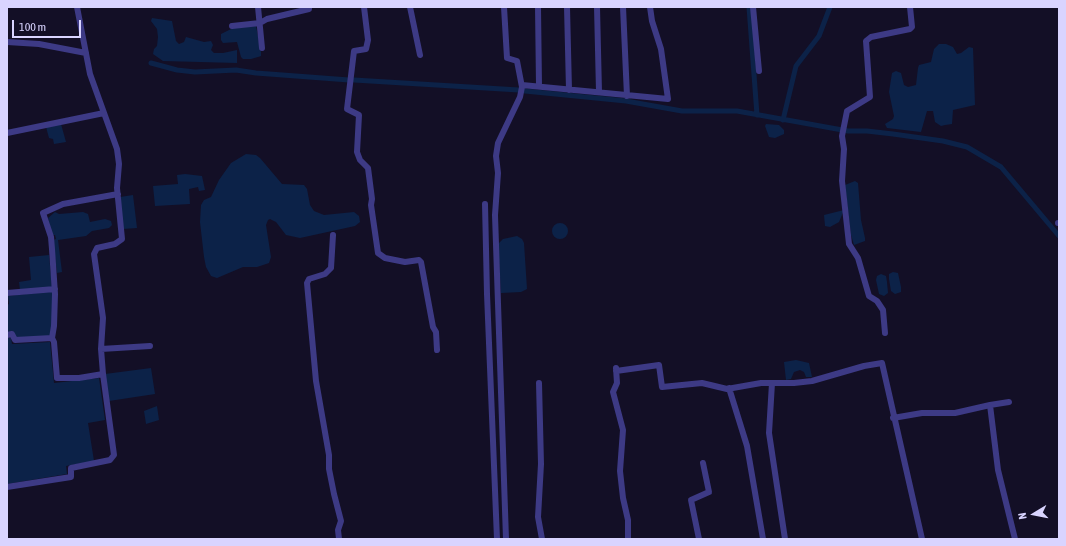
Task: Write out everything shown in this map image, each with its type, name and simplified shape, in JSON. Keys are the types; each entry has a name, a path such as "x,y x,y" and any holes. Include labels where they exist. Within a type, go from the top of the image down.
{"street":[{"path":"7,486 71,477 71,468 112,458 113,452 103,374 101,349 103,318 95,250 115,244 122,239 118,194 118,158 90,74 77,7"},
{"path":"258,7 262,48"},
{"path":"232,26 259,23 266,19 309,10 309,7"},
{"path":"364,7 368,30 367,46 363,50 354,51 347,109 359,114 357,152 360,160 368,168 372,199 370,205 378,253 384,258 405,262 419,260 421,262 433,327 436,332 437,350"},
{"path":"410,7 420,55"},
{"path":"504,7 508,58 517,61 522,85 520,97 498,143 496,156 498,173 495,215 506,539"},
{"path":"538,7 539,86"},
{"path":"567,7 569,90"},
{"path":"597,7 599,92"},
{"path":"623,7 627,96"},
{"path":"522,85 668,99 661,49 652,21 650,7"},
{"path":"753,7 759,71"},
{"path":"886,333 881,304 869,296 858,258 849,244 842,181 844,149 842,136 847,110 870,97 867,69 869,58 866,45 868,38 910,29 912,27 910,7"},
{"path":"7,42 38,44 86,53"},
{"path":"7,133 104,113"},
{"path":"103,374 79,378 57,378 54,342 52,338 54,326 55,290 51,237 43,213 63,204 118,194"},
{"path":"485,204 487,294 497,539"},
{"path":"333,235 331,268 325,274 309,279 307,283 316,381 329,455 329,469 341,521 338,530 339,539"},
{"path":"7,293 55,290"},
{"path":"7,335 12,334 15,340 52,338"},
{"path":"101,349 150,346"},
{"path":"628,539 628,520 623,498 620,471 623,430 613,392 617,383 616,369 659,365 662,387 702,383 729,388 772,383 812,381 879,362 883,366 893,418 909,476 922,539"},
{"path":"772,383 769,434 785,539"},
{"path":"539,384 541,464 538,517 542,539"},
{"path":"729,388 747,446 764,539"},
{"path":"893,418 922,413 954,413 1009,402"},
{"path":"990,405 998,470 1015,539"},
{"path":"698,539 691,500 709,492 703,463"}],"water":[{"path":"152,18 172,21 176,41 179,44 184,42 186,37 204,42 211,41 213,45 211,50 214,53 237,50 237,63 163,61 153,54 154,49 157,46 158,37 157,29 151,21"},
{"path":"256,26 261,56 251,59 243,59 241,57 237,42 223,43 221,40 221,34 233,28"},
{"path":"939,44 946,44 953,47 957,54 969,47 973,48 975,105 953,110 952,124 941,126 935,122 933,111 927,111 921,132 887,128 885,124 893,119 894,116 889,92 892,73 896,71 901,73 904,85 908,87 916,85 919,65 931,62 934,49"},
{"path":"61,124 66,142 54,144 53,139 49,138 46,127"},
{"path":"766,124 779,125 784,130 784,134 775,138 769,137 765,126"},
{"path":"246,154 256,155 260,158 282,184 304,185 307,189 310,205 314,211 324,215 354,212 359,216 360,222 355,226 300,238 286,235 276,222 270,219 266,225 271,257 269,263 257,267 243,267 217,278 211,276 206,267 204,257 200,222 201,205 204,200 211,197 219,180 231,163"},
{"path":"185,174 202,176 205,190 199,191 198,187 189,189 190,204 155,206 153,186 178,184 177,175"},
{"path":"855,181 858,183 861,220 865,241 854,245 851,235 845,185"},
{"path":"133,195 137,228 123,229 120,197"},
{"path":"844,210 839,222 830,227 825,226 824,215"},
{"path":"55,212 59,214 83,212 88,214 90,222 105,219 111,221 112,225 109,228 92,231 86,236 58,240 62,272 57,273 53,240 56,239 55,235 52,235 48,218"},
{"path":"560,223 566,225 568,231 566,237 560,239 554,237 552,231 554,225"},
{"path":"517,236 522,239 524,243 527,289 521,292 501,293 498,244 503,239"},
{"path":"49,255 52,287 20,290 19,282 31,280 29,257"},
{"path":"893,272 898,273 901,287 901,292 895,294 891,291 889,279 889,274"},
{"path":"881,274 886,276 887,282 888,293 884,296 879,294 876,280 877,276"},
{"path":"53,291 52,330 50,336 18,339 7,333 7,305 9,304 8,296"},
{"path":"7,338 11,338 12,344 50,342 54,383 99,378 105,420 88,423 94,461 66,466 67,474 7,484"},
{"path":"796,360 809,363 812,377 806,377 804,372 800,370 794,372 791,379 786,380 784,362"},
{"path":"151,368 155,394 109,401 105,374"},
{"path":"157,406 159,420 146,424 144,411"}],"waterway":[{"path":"749,7 757,115"},
{"path":"783,120 796,66 819,36 830,7"},
{"path":"151,63 177,70 195,72 236,70 256,73 349,80"},
{"path":"354,80 519,90"},
{"path":"525,91 626,101 682,111 737,111 848,131 867,131 893,134 943,141 967,147 1001,167 1059,236"}]}
